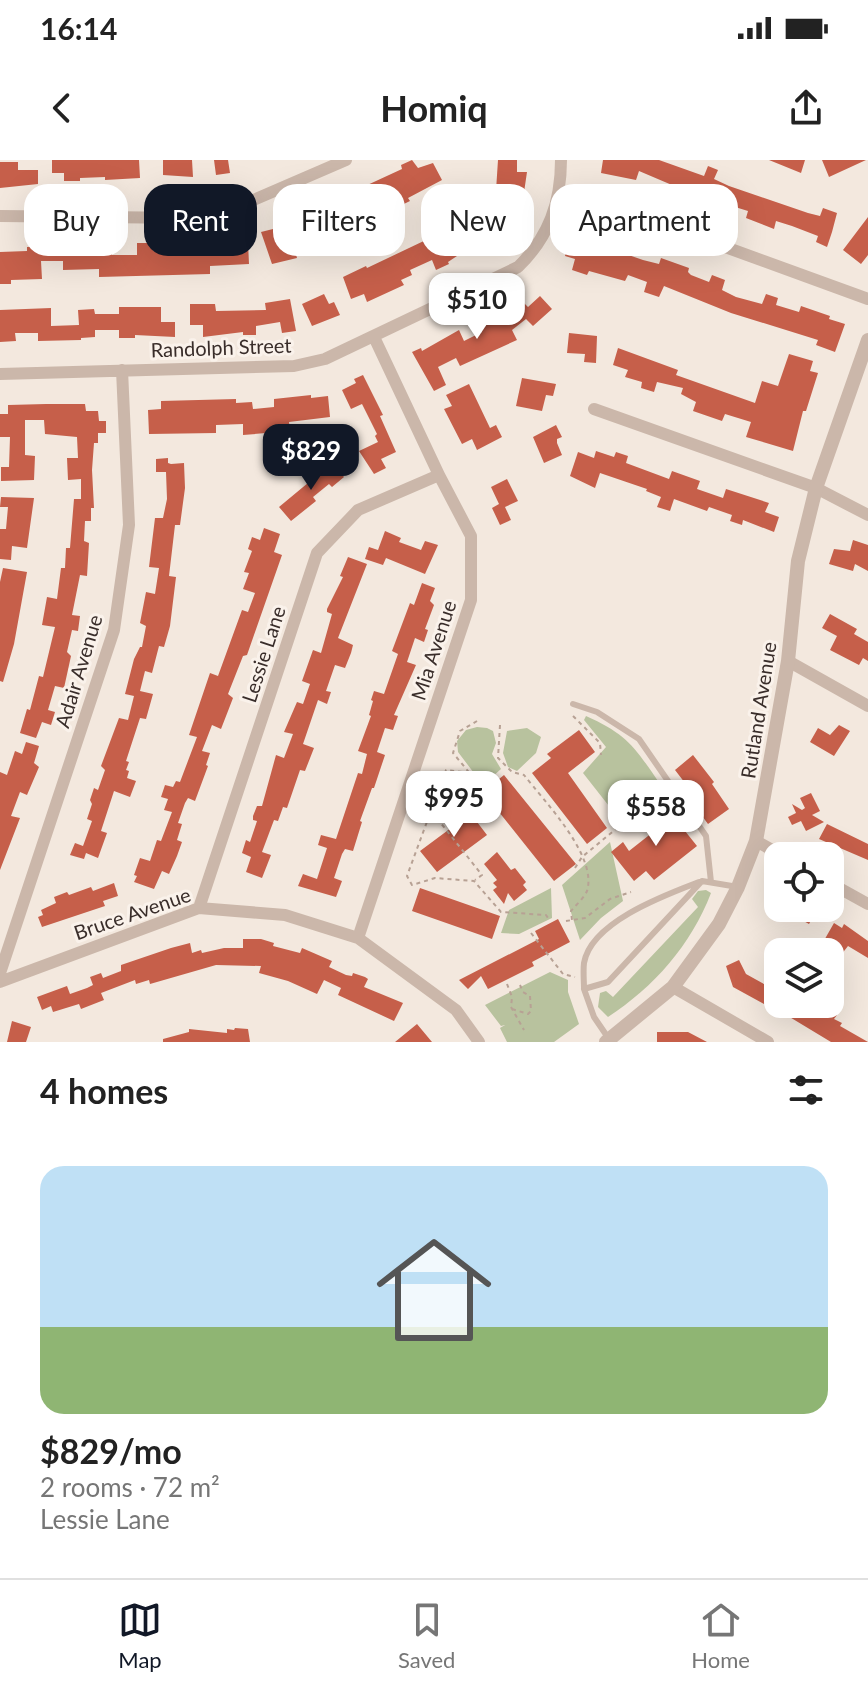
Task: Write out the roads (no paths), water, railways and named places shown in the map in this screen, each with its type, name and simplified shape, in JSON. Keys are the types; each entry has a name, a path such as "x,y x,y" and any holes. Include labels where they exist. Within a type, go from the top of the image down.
{"street":[{"path":"0,216 192,218 235,208 346,160"},
{"name":"Randolph Street","path":"560,184 561,160"},
{"name":"Randolph Street","path":"0,374 294,366 325,359 518,267 534,252 550,220"},
{"path":"738,252 868,299"},
{"name":"Mia Avenue","path":"358,938 471,600 471,536 374,337"},
{"name":"Rutland Avenue","path":"608,1041 673,987 719,924 756,841 788,661 798,561 816,488 868,340"},
{"name":"Adair Avenue","path":"0,973 114,630 129,525 122,370"},
{"path":"594,409 816,488 868,515"},
{"name":"Lessie Lane","path":"199,908 317,553 358,510 439,475"},
{"path":"788,661 868,706"},
{"path":"756,841 764,845"},
{"path":"844,891 868,904"},
{"name":"Bruce Avenue","path":"0,982 199,908 285,915 358,938 456,1010 479,1042"},
{"path":"673,987 768,1042"}],"lane":[{"path":"573,704 597,712 639,739 706,836 706,882 608,982 584,989"},
{"path":"608,1041 594,1017 584,989 584,964 588,952 612,925 640,905 706,882 738,887"}]}
